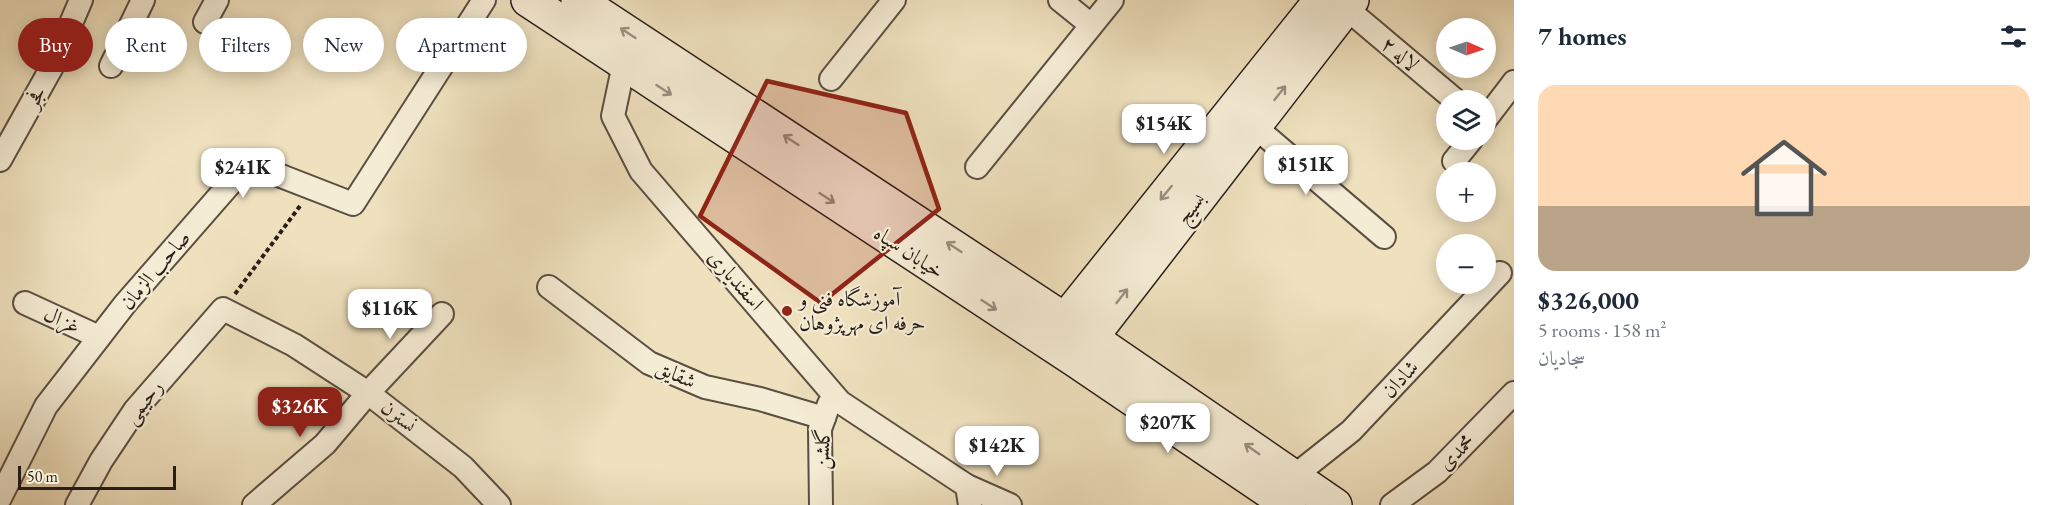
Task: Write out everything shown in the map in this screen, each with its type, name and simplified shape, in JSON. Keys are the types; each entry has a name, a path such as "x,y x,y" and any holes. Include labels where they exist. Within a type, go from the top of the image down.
{"main road":[{"name":"خیابان سپاه","path":"528,0 624,64 1069,340"},
{"name":"خیابان سپاه","path":"578,0 1291,491 1335,505"},
{"name":"بسیج","path":"1069,340 1339,3"},
{"name":"بسیج","path":"1069,340 1254,126 1339,3"}],"street":[{"name":"فجر","path":"0,160 53,65 81,0"},
{"path":"134,18 142,0"},
{"path":"208,18 217,0"},
{"name":"صاحب الزمان","path":"0,498 46,406 125,304 243,169 258,167 353,204 484,0"},
{"path":"831,79 894,0"},
{"path":"1060,0 1092,25"},
{"path":"976,167 1112,0"},
{"name":"لاله ۲","path":"1339,3 1443,90"},
{"name":"اسفندیاری","path":"624,64 613,116 641,171 840,402 968,496 1010,505"},
{"path":"1496,106 1514,82"},
{"path":"1254,126 1384,237"},
{"path":"1454,161 1463,150"},
{"name":"شادان","path":"1291,491 1500,273"},
{"name":"شقایق","path":"549,287 649,363 705,387 760,399 824,418"},
{"name":"غزال","path":"25,303 99,337"},
{"name":"نسترن","path":"223,309 294,345 368,393 463,467 499,505"},
{"name":"رحیمی","path":"77,505 101,461 135,410 223,309"},
{"path":"254,505 325,444 368,393 442,314"},
{"name":"محمدی","path":"1392,505 1437,472 1514,393"},
{"name":"گلشن","path":"821,505 820,429 833,394"}],"path":[{"path":"223,309 313,189"}],"highlighted area":[{"path":"767,81 906,113 939,209 821,303 700,216"}],"place":[{"name":"آموزشگاه فنی و حرفه ای مهرپژوهان","path":"787,311"}]}
